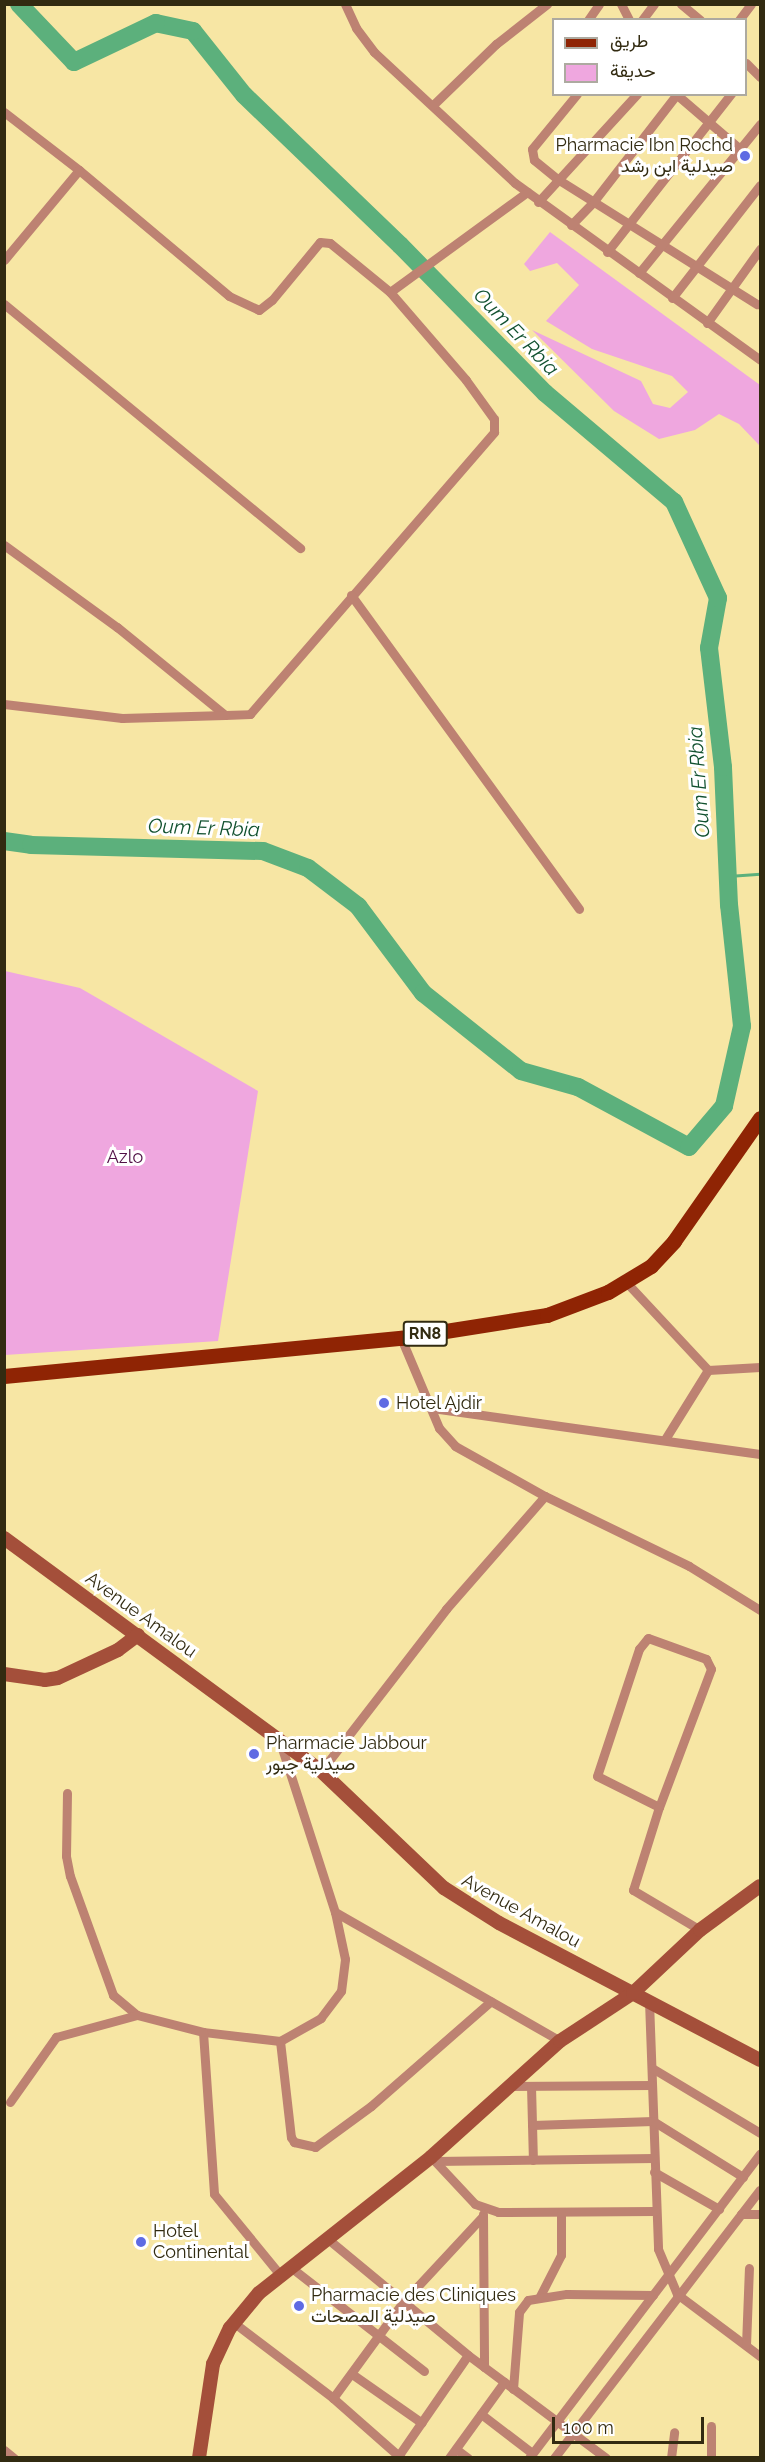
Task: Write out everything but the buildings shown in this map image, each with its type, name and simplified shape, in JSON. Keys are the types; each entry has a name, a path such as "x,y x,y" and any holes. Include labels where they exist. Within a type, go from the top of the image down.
{"main road":[{"name":"RN8","path":"4,1376 401,1338 547,1315 626,1282 651,1266 674,1241 760,1118"}],"street":[{"path":"345,4 356,28 374,52 538,202 760,360"},
{"path":"589,18 599,4"},
{"path":"621,4 628,18"},
{"path":"644,18 654,4"},
{"path":"681,4 698,18"},
{"path":"740,18 751,4"},
{"path":"433,105 496,44 543,6"},
{"path":"575,96 531,153 559,180 756,304"},
{"path":"538,202 635,96"},
{"path":"571,225 594,201 676,96"},
{"path":"678,96 740,148"},
{"path":"607,252 729,96"},
{"path":"4,112 79,170 230,296 253,309 264,309 315,246 325,241 390,292 445,351 492,414 495,424 490,439 351,595 260,706 250,714 122,718 4,704"},
{"path":"639,273 760,124"},
{"path":"4,260 79,170"},
{"path":"672,298 760,185"},
{"path":"390,292 527,192"},
{"path":"707,323 760,249"},
{"path":"4,304 300,548"},
{"path":"4,545 117,627 225,715"},
{"path":"351,595 579,909"},
{"path":"626,1282 708,1370"},
{"path":"401,1338 439,1428 455,1446 545,1496 689,1566 760,1610"},
{"path":"708,1370 760,1367"},
{"path":"665,1438 708,1370"},
{"path":"432,1408 665,1438 760,1454"},
{"path":"321,1771 446,1609 545,1496"},
{"name":"Avenue Amalou","path":"4,1538 321,1771 444,1888 499,1923 760,2060"},
{"path":"4,1674 31,1679 58,1678 118,1650 138,1635"},
{"path":"659,1807 597,1776 639,1649 648,1638 706,1659 711,1665 659,1807 633,1890 700,1930"},
{"path":"67,1793 66,1856 70,1876 113,1995 137,2014 203,2032 280,2042 315,2022 341,1991 345,1959 335,1912 280,1742"},
{"path":"199,2457 213,2364 233,2322 259,2293 288,2273 433,2159 560,2041 633,1993 700,1930 760,1886"},
{"path":"335,1912 560,2041"},
{"path":"280,2042 291,2138 294,2142 315,2147 371,2106 491,2001"},
{"path":"649,2001 658,2249 677,2294 760,2356"},
{"path":"6,2105 56,2037 137,2014"},
{"path":"203,2032 214,2194 288,2273 424,2371"},
{"path":"652,2068 760,2133"},
{"path":"510,2086 652,2085"},
{"path":"531,2086 533,2160"},
{"path":"532,2125 653,2121 743,2177"},
{"path":"482,2415 530,2455 554,2420 668,2277 760,2154"},
{"path":"433,2159 654,2158"},
{"path":"433,2159 483,2213 484,2367"},
{"path":"654,2172 719,2208"},
{"path":"554,2457 677,2294 760,2190"},
{"path":"333,2398 380,2338 403,2302 483,2213 655,2211"},
{"path":"540,2296 561,2255 561,2212"},
{"path":"741,2214 760,2214"},
{"path":"329,2240 468,2355 606,2457"},
{"path":"746,2345 748,2268"},
{"path":"513,2389 519,2312 528,2300 540,2296 653,2295"},
{"path":"233,2322 333,2398 400,2456 468,2355"},
{"path":"352,2374 422,2423"},
{"path":"449,2457 504,2382"},
{"path":"711,2426 711,2457"},
{"path":"671,2457 674,2432"},
{"path":"456,2448 468,2457"},
{"path":"4,2450 14,2457"}],"green space":[{"path":"550,232 760,385 760,446 739,424 719,414 695,430 659,439 614,411 532,330 641,381 653,404 670,408 688,392 672,376 592,349 546,321 579,285 557,263 530,271 524,264"},
{"name":"Azlo","path":"5,971 80,988 258,1091 218,1341 5,1355"}],"waterway":[{"name":"Oum Er Rbia","path":"4,841 31,845 263,851 308,868 358,906 423,993 521,1071 578,1087 689,1147 724,1106 742,1026 729,905 723,767 709,648 718,598 674,502 545,393 400,245 244,95 193,31 156,23 74,62 19,4"},
{"path":"728,876 760,874"}],"place":[{"name":"Pharmacie Ibn Rochd صيدلية ابن رشد","path":"745,156"},
{"name":"Hotel Ajdir","path":"384,1403"},
{"name":"Pharmacie Jabbour صيدلية جبور","path":"254,1754"},
{"name":"Hotel Continental","path":"141,2242"},
{"name":"Pharmacie des Cliniques صيدلية المصحات","path":"299,2306"}]}
